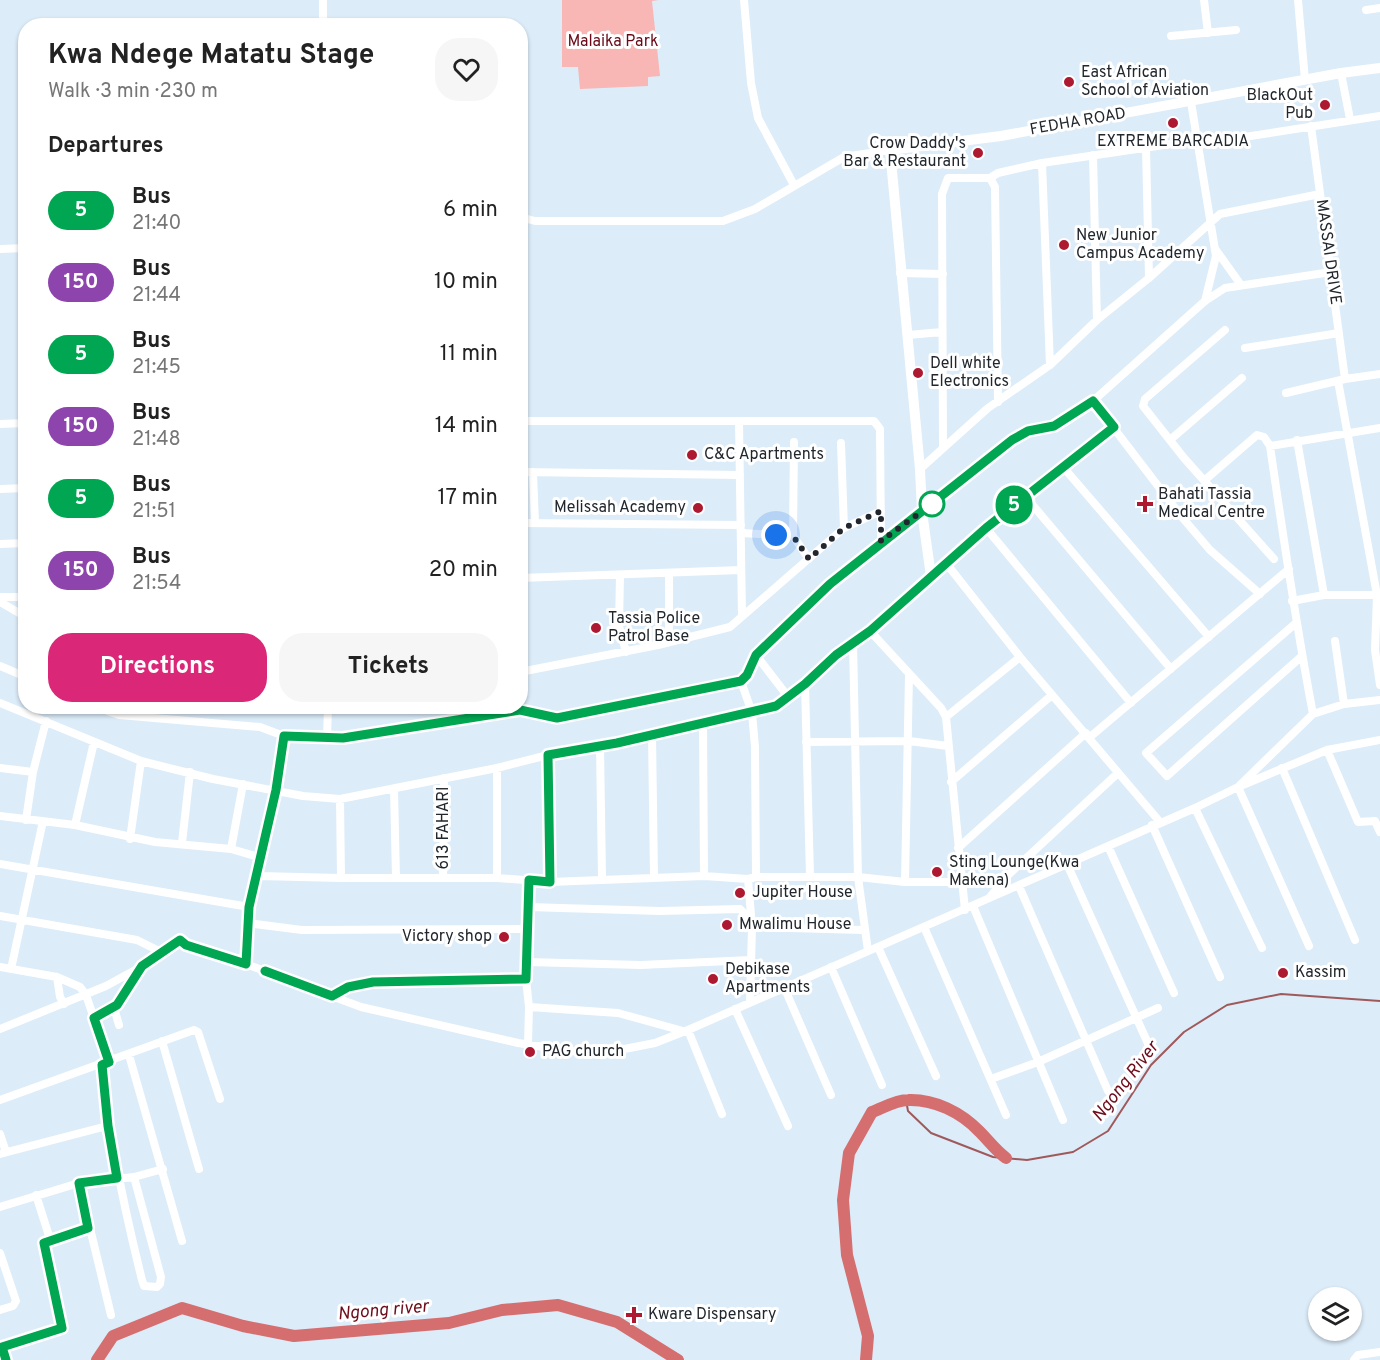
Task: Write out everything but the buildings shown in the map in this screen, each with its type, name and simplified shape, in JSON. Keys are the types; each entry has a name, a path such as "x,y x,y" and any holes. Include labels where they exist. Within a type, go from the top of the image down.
{"street":[{"path":"323,0 323,18"},
{"path":"744,0 751,83 758,118 761,129 794,185"},
{"path":"1204,0 1208,33"},
{"path":"1298,0 1305,80"},
{"path":"1366,10 1380,8"},
{"path":"1171,36 1236,30"},
{"name":"FEDHA ROAD","path":"890,150 952,144 1341,73 1380,68"},
{"path":"1341,73 1350,119"},
{"path":"1191,102 1215,249 1215,264 1205,301"},
{"path":"943,446 943,274 945,182 948,178 990,178 998,173 1093,155 1380,116"},
{"name":"MASSAI DRIVE","path":"1311,126 1339,333 1349,433 1377,595 1379,616 1375,650 1380,685"},
{"path":"1146,148 1149,278"},
{"path":"528,219 558,221 723,221 755,209 844,157 890,150 922,512 930,576"},
{"path":"1093,155 1097,320"},
{"path":"1042,164 1050,365"},
{"path":"990,178 995,187 998,402"},
{"path":"920,469 943,446 998,402 1050,365 1097,320 1149,278 1220,214 1320,194"},
{"path":"0,249 18,248"},
{"path":"1215,249 1241,285"},
{"path":"528,712 557,718 741,681 747,675 756,655 830,584 881,541 922,512 1012,440 1028,431 1054,426 1093,401 1205,301 1225,288 1331,272"},
{"path":"900,273 943,274"},
{"path":"1225,330 1144,400 1144,407 1274,559"},
{"path":"908,335 942,332"},
{"path":"1245,348 1339,333"},
{"path":"1286,393 1380,374"},
{"path":"1170,440 1242,378"},
{"path":"1093,401 1181,516 1210,550 1260,594"},
{"path":"528,421 874,421 880,429 881,541"},
{"path":"739,421 742,616"},
{"path":"0,424 18,423"},
{"path":"28,714 141,761 303,796 340,799 752,713 776,706 789,698 836,655 870,631 986,528 1114,427"},
{"path":"1270,446 1380,428"},
{"path":"1205,480 1257,435 1264,437 1270,446 1292,601 1313,714"},
{"path":"1297,440 1324,595"},
{"path":"794,442 793,536 809,559"},
{"path":"841,443 844,528"},
{"path":"1064,468 1209,637"},
{"path":"528,472 740,475"},
{"path":"533,472 535,523"},
{"path":"0,489 18,488"},
{"path":"1025,496 1171,669"},
{"path":"528,670 669,642 730,627 844,528 881,511"},
{"path":"528,523 741,529 793,536"},
{"path":"986,528 1131,703"},
{"path":"0,544 18,543"},
{"path":"946,563 1020,657 1088,735 1156,823 1220,977"},
{"path":"958,848 1088,735 1131,703 1289,569"},
{"path":"528,578 741,570"},
{"path":"669,573 669,642"},
{"path":"620,575 619,626 626,651"},
{"path":"1292,601 1324,595 1377,595"},
{"path":"0,597 18,597"},
{"path":"0,602 18,612"},
{"path":"1296,623 1146,753 1167,777 1302,656"},
{"path":"870,631 941,708 946,717 961,882 969,908 1063,1120"},
{"path":"1335,641 1344,704"},
{"path":"853,643 858,877 863,930 868,951"},
{"path":"756,655 789,698"},
{"path":"946,717 1020,657"},
{"path":"0,666 18,674"},
{"path":"905,882 909,674"},
{"path":"741,681 752,713 755,747 750,1002"},
{"path":"805,684 810,876"},
{"path":"951,782 1052,695"},
{"path":"1238,787 1313,714 1344,704 1380,700"},
{"path":"0,703 18,710"},
{"path":"116,714 260,727 284,736 327,738 349,737 417,724 491,714"},
{"path":"327,738 328,714"},
{"path":"26,820 33,772 46,721"},
{"path":"703,723 704,876"},
{"path":"652,735 654,877"},
{"path":"246,964 249,907 276,790 284,736"},
{"path":"0,1029 86,995 142,966 180,940 186,945 246,964 361,1007 422,1022 571,1052 604,1053 655,1043 969,908 1282,768 1327,750 1380,740"},
{"path":"806,742 909,741 948,746"},
{"path":"75,825 94,742"},
{"path":"600,746 602,878"},
{"path":"1327,750 1358,822 1375,821 1380,832"},
{"path":"548,755 550,882"},
{"path":"130,839 141,761"},
{"path":"0,768 33,772"},
{"path":"497,768 497,878"},
{"path":"1282,768 1355,940"},
{"path":"182,843 190,772"},
{"path":"989,898 1007,876 1118,773"},
{"name":"613 FAHARI","path":"443,878 444,778"},
{"path":"231,849 243,784"},
{"path":"1238,787 1309,946"},
{"path":"394,789 396,878"},
{"path":"340,799 341,878"},
{"path":"1195,808 1262,948"},
{"path":"0,816 75,825 130,839 231,849 262,858"},
{"path":"12,969 43,821"},
{"path":"1108,846 1174,993"},
{"path":"0,864 249,907"},
{"path":"1067,864 1150,1048"},
{"path":"258,876 497,878 550,882 602,878 810,876 858,877 905,882 961,882"},
{"path":"528,1044 526,929 529,880"},
{"path":"1019,886 1108,1091"},
{"path":"528,907 660,911 737,909 748,916 752,927"},
{"path":"0,916 136,940 161,952"},
{"path":"247,923 302,930 526,929"},
{"path":"752,927 863,930"},
{"path":"924,927 1006,1115"},
{"path":"878,947 936,1076"},
{"path":"526,962 641,964 751,960"},
{"path":"94,1018 114,1008 142,966"},
{"path":"0,967 57,978 80,987 86,995 106,1064 108,1126 117,1178 144,1286 157,1287 161,1278 134,1177"},
{"path":"831,967 882,1085"},
{"path":"57,978 60,997 64,1004"},
{"path":"332,996 348,987 365,983 526,979"},
{"path":"784,987 831,1095"},
{"path":"114,1008 119,1025"},
{"path":"529,1008 618,1013 685,1030"},
{"path":"990,1079 1038,1062 1158,1008"},
{"path":"735,1009 788,1126"},
{"path":"0,1100 196,1030 220,1099"},
{"path":"685,1030 722,1114"},
{"path":"162,1041 199,1169"},
{"path":"129,1055 182,1241"},
{"path":"0,1134 3,1153 108,1126"},
{"path":"0,1207 79,1183 134,1177 163,1168"},
{"path":"79,1183 88,1228 111,1315"},
{"path":"36,1195 50,1239"},
{"path":"6,1360 1,1347 62,1328 43,1247 44,1243 50,1239 88,1228"},
{"path":"0,1253 16,1301 13,1306 0,1310"},
{"path":"1354,1360 1358,1355 1380,1352"}],"green space":[{"name":"Malaika Park","path":"562,0 659,0 652,1 660,76 648,77 648,86 580,89 578,67 562,67"}],"waterway":[{"name":"Ngong River","path":"906,1100 908,1111 931,1133 993,1157 1027,1160 1073,1152 1108,1131 1151,1065 1184,1032 1227,1005 1281,994 1380,1001"},
{"name":"Ngong river","path":"866,1360 868,1336 847,1255 843,1200 849,1153 872,1112 903,1100 937,1104 973,1125 1006,1158"},
{"name":"Ngong river","path":"97,1360 113,1336 182,1308 243,1326 294,1336 449,1323 502,1310 558,1305 617,1322 678,1360"}],"bus line":[{"name":"5","path":"265,971 332,996 348,987 373,982 526,979 529,880 550,882 548,755 617,743 776,706 789,698 836,655 870,631 986,528 1114,427 1093,401 1054,426 1028,431 1012,440 922,512 881,541 830,584 756,655 745,679 741,681 557,718 528,711"},
{"name":"5","path":"6,1360 2,1347 62,1328 43,1247 44,1243 50,1239 88,1228 79,1183 117,1178 108,1126 102,1065 109,1062 94,1018 114,1008 122,1000 142,966 180,940 186,945 246,964 249,907 258,876 281,766 284,736 343,738 417,724 491,714"}],"place":[{"name":"East African School of Aviation","path":"1069,82"},
{"name":"BlackOut Pub","path":"1325,105"},
{"name":"EXTREME BARCADIA","path":"1173,123"},
{"name":"Crow Daddy's Bar & Restaurant","path":"978,153"},
{"name":"New Junior Campus Academy","path":"1064,245"},
{"name":"Dell white Electronics","path":"918,373"},
{"name":"C&C Apartments","path":"692,455"},
{"name":"Bahati Tassia Medical Centre","path":"1145,504"},
{"name":"Melissah Academy","path":"698,508"},
{"name":"Tassia Police Patrol Base","path":"596,628"},
{"name":"Sting Lounge(Kwa Makena)","path":"937,872"},
{"name":"Jupiter House","path":"740,893"},
{"name":"Mwalimu House","path":"727,925"},
{"name":"Victory shop","path":"504,937"},
{"name":"Kassim","path":"1283,973"},
{"name":"Debikase Apartments","path":"713,979"},
{"name":"PAG church","path":"530,1052"},
{"name":"Kware Dispensary","path":"634,1315"}],"route":[{"path":"776,535 793,536 809,559 844,528 881,511 881,541 939,499 932,504"}]}
